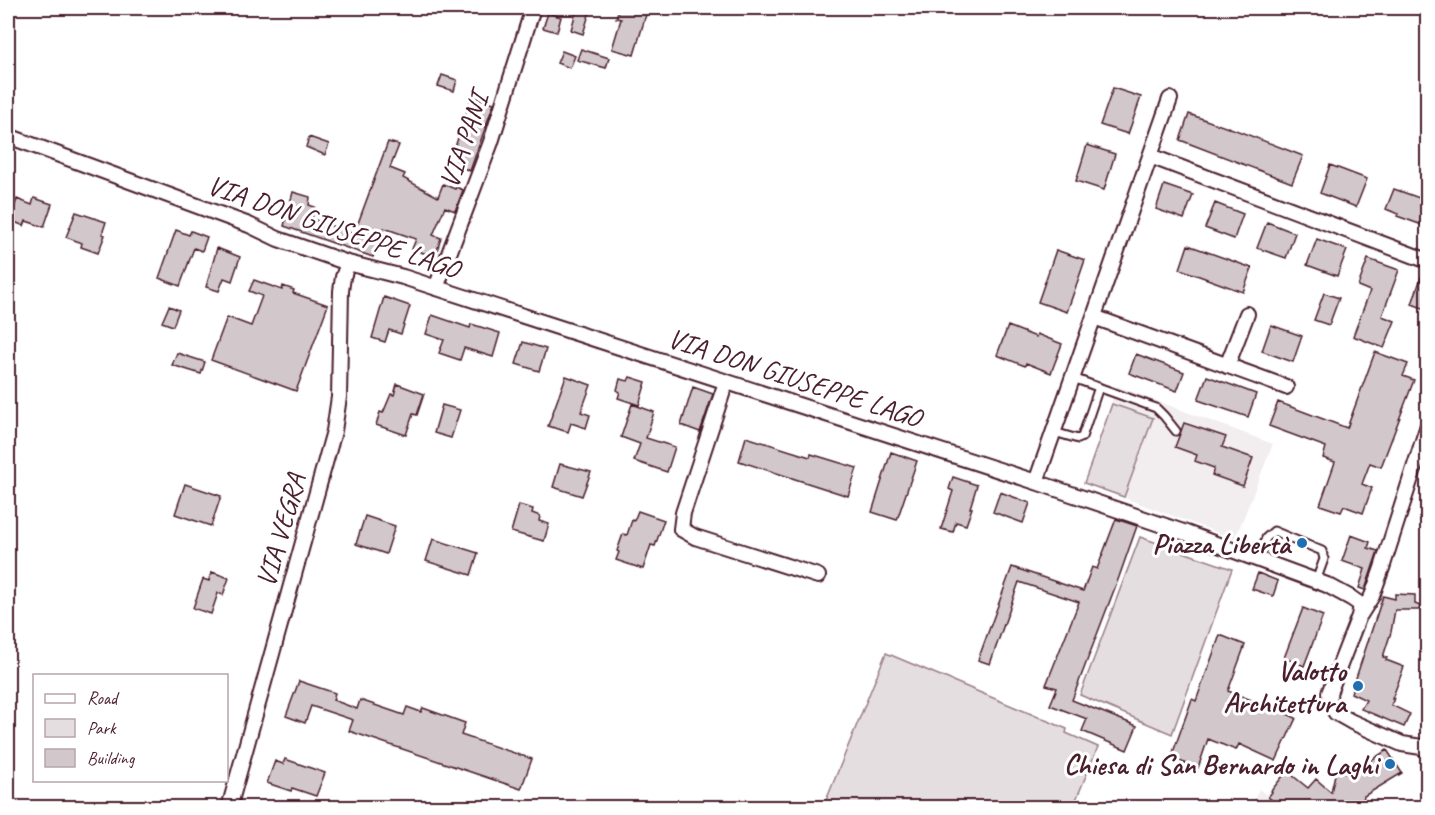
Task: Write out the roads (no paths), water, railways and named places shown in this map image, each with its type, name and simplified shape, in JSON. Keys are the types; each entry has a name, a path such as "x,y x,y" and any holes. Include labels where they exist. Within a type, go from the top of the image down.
{"street":[{"name":"VIA PANI","path":"436,288 491,142 533,8"},
{"path":"1036,482 1170,99"},
{"name":"VIA DON GIUSEPPE LAGO","path":"8,136 249,225 278,239 348,263 403,276 1036,482 1258,559 1316,580 1351,598 1360,605 1359,616"},
{"path":"1150,156 1428,261"},
{"name":"VIA VEGRA","path":"229,807 334,431 339,397 341,291 348,263"},
{"path":"1227,366 1247,314"},
{"path":"1094,317 1286,387"},
{"path":"726,382 683,513 681,529 695,537 818,576"},
{"path":"1428,425 1372,596 1359,616 1329,693 1330,704 1336,713 1352,722 1402,744 1428,748"}],"lane":[{"path":"1073,378 1156,408 1176,431"},
{"path":"1054,432 1078,439 1082,437 1099,387"},
{"path":"1258,559 1266,538 1274,531 1322,551 1324,560 1316,580"}],"place":[{"name":"Piazza Libertà","path":"1302,543"},
{"name":"Valotto Architettura","path":"1358,686"},
{"name":"Chiesa di San Bernardo in Laghi","path":"1390,764"}]}
